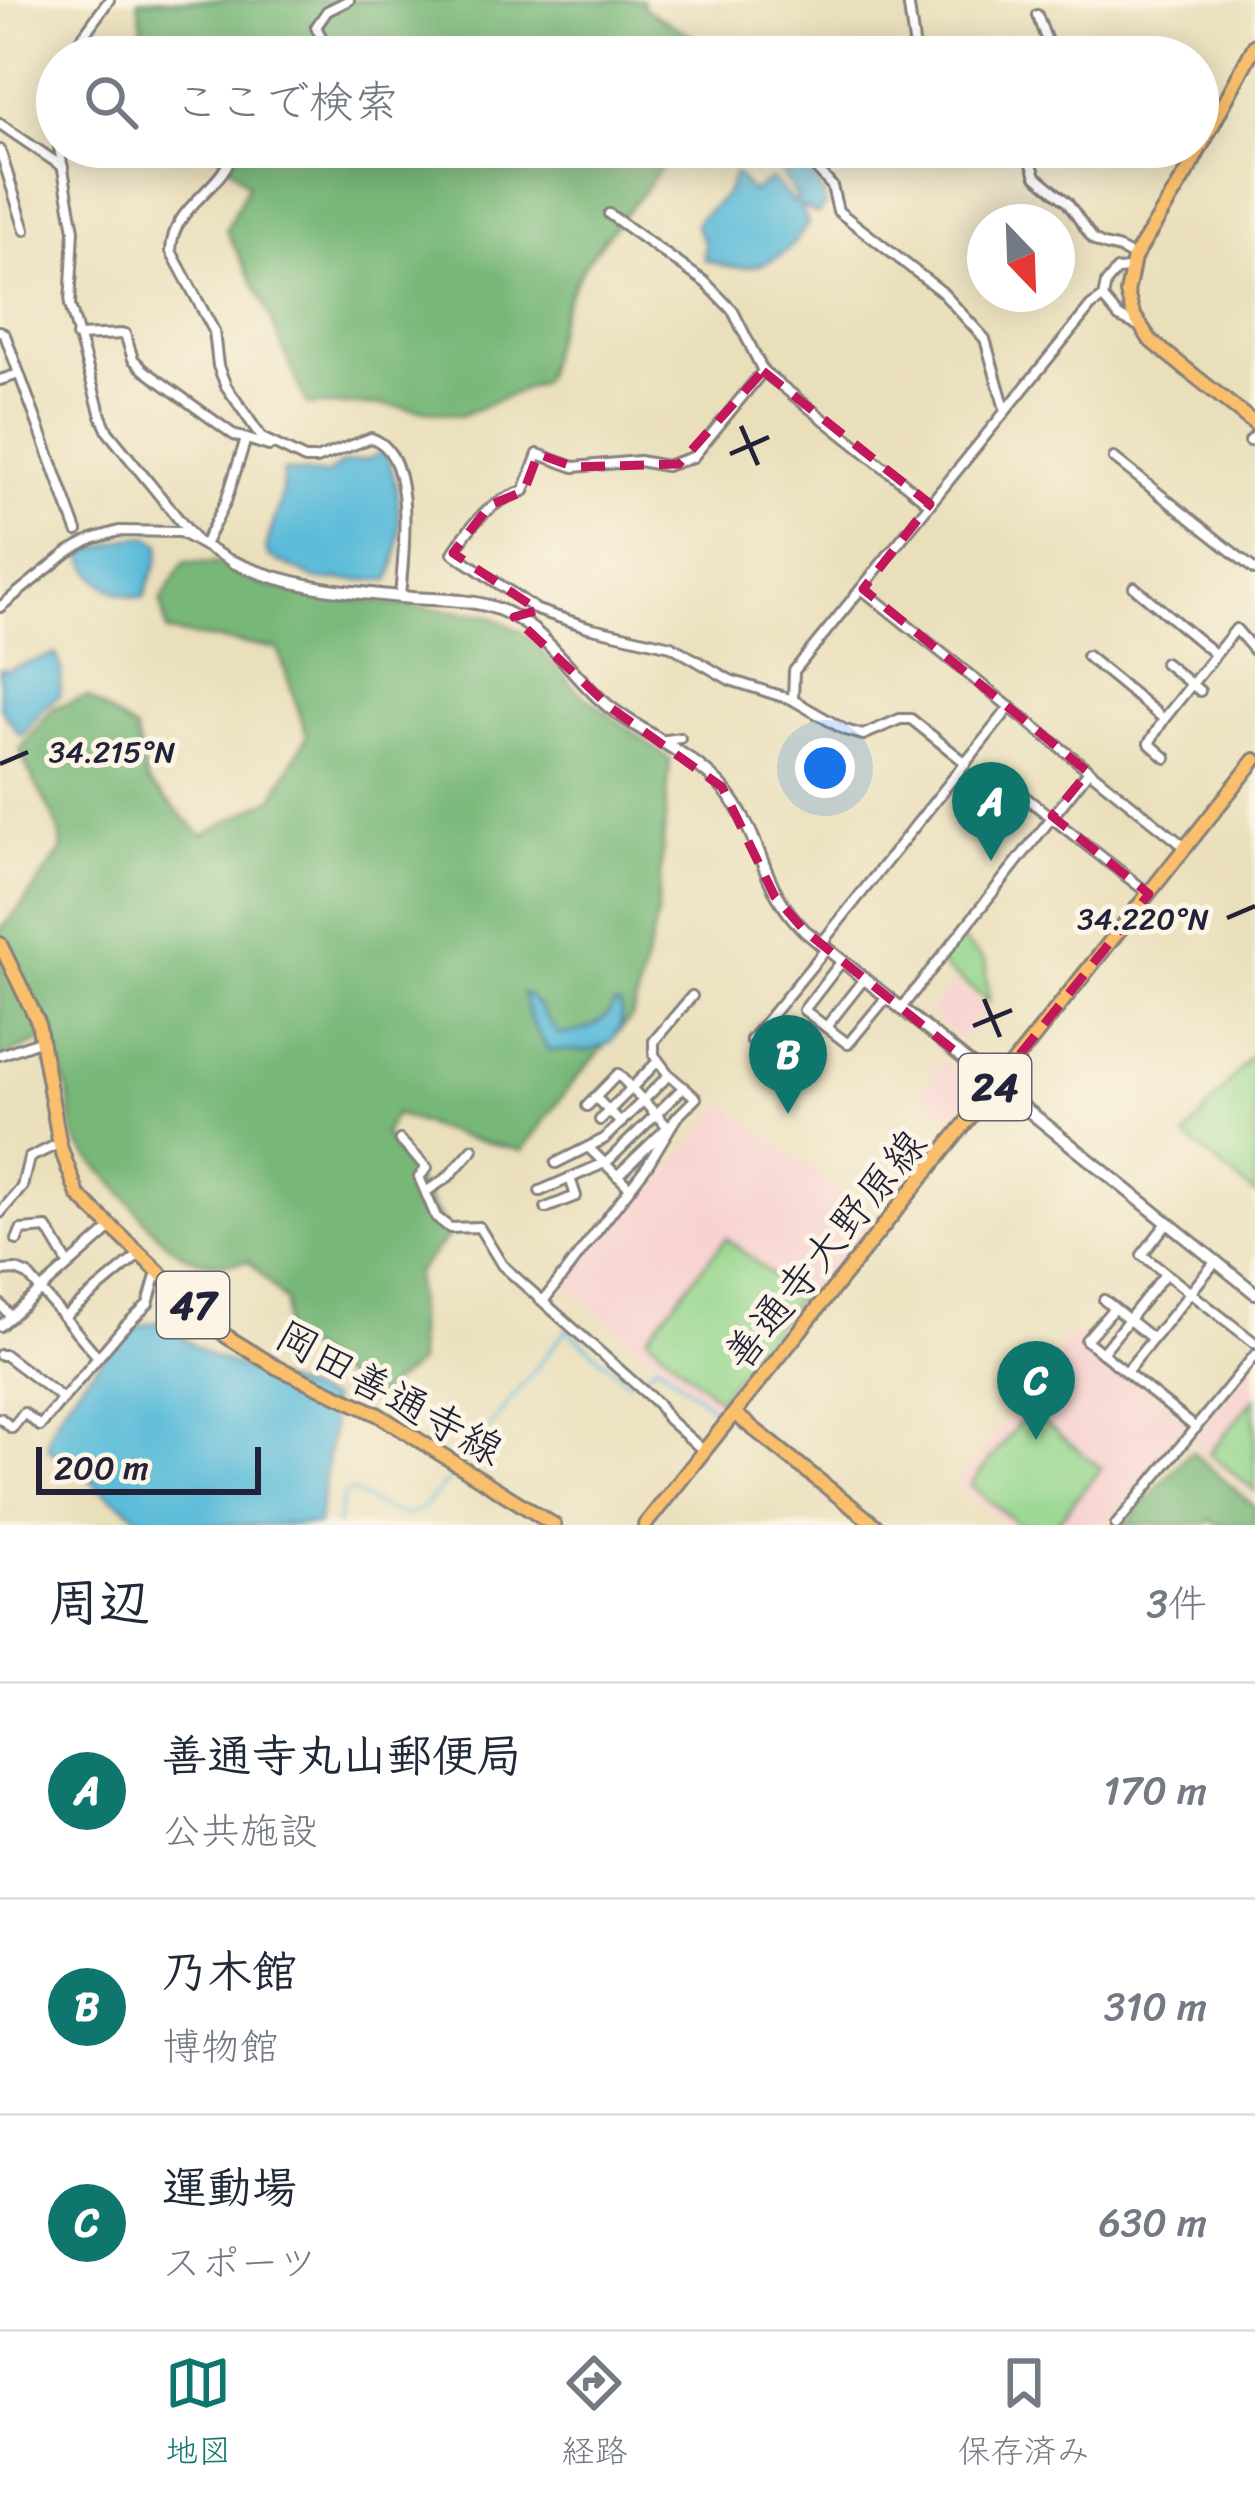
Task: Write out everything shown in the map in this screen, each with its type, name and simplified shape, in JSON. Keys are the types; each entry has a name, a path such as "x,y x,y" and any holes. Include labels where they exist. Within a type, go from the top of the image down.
{"main road":[{"path":"1219,113 1255,45"},
{"path":"1190,168 1132,263 1127,293 1138,325 1151,340 1255,424"},
{"name":"善通寺大野原線","path":"875,1525 735,1414 1255,760"},
{"name":"岡田善通寺線","path":"2,949 43,1040 59,1143 79,1195 226,1336 253,1355 376,1413 554,1525"},
{"path":"645,1525 735,1414"}],"street":[{"path":"85,36 110,0"},
{"path":"321,36 316,27 327,11 350,0"},
{"path":"908,0 913,36"},
{"path":"1037,15 1046,36"},
{"path":"0,124 36,149"},
{"path":"0,150 25,230"},
{"path":"64,168 74,230 70,305 108,431 194,538 233,562 280,581 479,605 514,617 610,708 710,777 735,802 775,897 823,947 1255,1293"},
{"path":"227,168 197,196 176,227 171,251 214,331 226,386 254,428 274,447"},
{"path":"816,168 832,186 838,211 942,292 985,339 1006,410"},
{"path":"1033,168 1036,176 1067,202 1093,239 1121,246 1132,263 1106,283 1103,298 1124,322 1138,325"},
{"path":"609,214 721,297 763,371 930,504"},
{"path":"793,700 794,671 1091,306 1103,298"},
{"path":"0,331 76,531"},
{"path":"77,336 124,334 133,359 144,370 245,442 316,459 363,440 383,443 401,474 400,597"},
{"path":"763,371 693,457 679,464 639,461 574,467 538,454 524,491 490,505 453,553 537,610 588,627 654,639 730,680 793,700 845,730 863,735 911,719 966,763"},
{"path":"0,380 19,374"},
{"path":"204,545 226,501 245,442"},
{"path":"1114,458 1255,570"},
{"path":"0,607 68,552 103,535 164,530 194,538"},
{"path":"1134,586 1215,654"},
{"path":"862,590 1185,847"},
{"path":"514,617 537,610"},
{"path":"1166,758 1148,743 1235,629 1255,651"},
{"path":"1087,656 1164,719"},
{"path":"1165,663 1200,692"},
{"path":"751,1040 1010,707"},
{"path":"659,741 680,738"},
{"path":"902,1007 1088,772"},
{"path":"1002,779 1149,894"},
{"path":"842,962 804,1010 848,1044 887,997"},
{"path":"826,1027 864,979"},
{"path":"616,1176 696,1098 669,1076 654,1055 655,1041 692,996"},
{"path":"0,1055 43,1040"},
{"path":"600,1120 658,1061"},
{"path":"587,1106 618,1074 671,1124"},
{"path":"556,1163 590,1149 669,1076"},
{"path":"540,1191 602,1164 684,1088"},
{"path":"595,1097 621,1123"},
{"path":"544,1300 630,1188 671,1124"},
{"path":"400,1140 428,1168 419,1177 436,1217 450,1228 479,1227 502,1265 705,1452"},
{"path":"0,1213 22,1187 28,1158 59,1143"},
{"path":"427,1191 448,1177 473,1149"},
{"path":"590,1149 630,1188"},
{"path":"546,1208 577,1196 570,1178"},
{"path":"1167,1222 1142,1255 1255,1343"},
{"path":"0,1327 112,1227"},
{"path":"17,1240 21,1230 47,1228 69,1265"},
{"path":"64,1317 140,1254"},
{"path":"1126,1372 1216,1262"},
{"path":"0,1271 22,1272 98,1358"},
{"path":"0,1418 12,1428 24,1413 40,1426 148,1304 158,1271"},
{"path":"1102,1353 1166,1274"},
{"path":"1104,1300 1153,1340"},
{"path":"0,1304 11,1317"},
{"path":"1114,1308 1086,1340 1196,1428"},
{"path":"0,1355 62,1398"},
{"path":"1116,1525 1255,1355"}],"highlighted area":[{"path":"763,371 930,504 863,589 1088,772 1052,816 1149,894 996,1084 805,931 775,897 722,787 611,708 514,617 538,610 453,553 490,505 524,491 538,454 574,467 679,464"}],"shaded area":[{"path":"954,982 987,1010 962,1041 928,1013"},
{"path":"944,1061 978,1087 953,1118 919,1092"},
{"path":"725,1102 873,1219 719,1411 562,1284 646,1173 660,1183"},
{"path":"1073,1333 1189,1424 1105,1525 1006,1525 956,1484"},
{"path":"1255,1361 1255,1497 1191,1443"}],"green space":[{"path":"138,0 642,0 644,8 691,36 143,36"},
{"path":"232,168 659,168 575,282 543,381 461,416 385,405 307,405 264,303 226,230 248,185"},
{"path":"184,562 218,563 264,585 330,597 488,615 527,635 575,689 670,760 657,916 632,1017 576,1078 522,1151 458,1136 396,1114 384,1133 450,1234 416,1273 418,1363 370,1401 316,1354 283,1335 286,1302 249,1261 225,1264 188,1256 145,1221 76,1140 68,1092 46,1039 0,1058 0,929 62,850 51,811 20,750 53,708 87,697 135,731 147,781 202,835 273,798 307,736 278,649 167,632 161,600"},
{"path":"959,938 985,961 989,1002 938,963"},
{"path":"1255,1051 1255,1194 1185,1137"},
{"path":"726,1238 799,1297 718,1399 647,1336"},
{"path":"1255,1398 1255,1491 1209,1453"},
{"path":"1029,1411 1101,1468 1055,1525 1019,1525 970,1485"},
{"path":"1191,1451 1255,1507 1255,1525 1217,1525 1211,1520 1205,1525 1124,1525"}],"water":[{"path":"803,170 822,191 825,205 817,214 800,206 808,223 788,249 750,267 704,259 705,243 697,221 726,194 735,173 752,192 771,179 794,203 798,199 781,172"},
{"path":"385,451 399,516 389,580 318,580 268,556 266,547 281,500 284,471 327,475 343,463"},
{"path":"133,537 149,537 160,544 144,598 107,587 83,558 84,553"},
{"path":"56,654 62,670 59,696 20,735 0,707 0,668"},
{"path":"523,993 560,1035 599,1023 614,1004 621,1006 621,1026 610,1043 588,1051 548,1050 530,1020"},
{"path":"158,1322 212,1357 330,1399 332,1428 318,1525 149,1525 49,1450 54,1423 92,1371 133,1330"}],"waterway":[{"path":"464,1459 567,1329 629,1383"},
{"path":"639,1380 657,1363 722,1416"},
{"path":"337,1525 343,1495 351,1491 387,1510 409,1514 428,1503 454,1473"}],"place":[{"name":"善通寺丸山郵便局","path":"991,861"},
{"name":"乃木館","path":"788,1114"},
{"name":"運動場","path":"1036,1440"}]}
